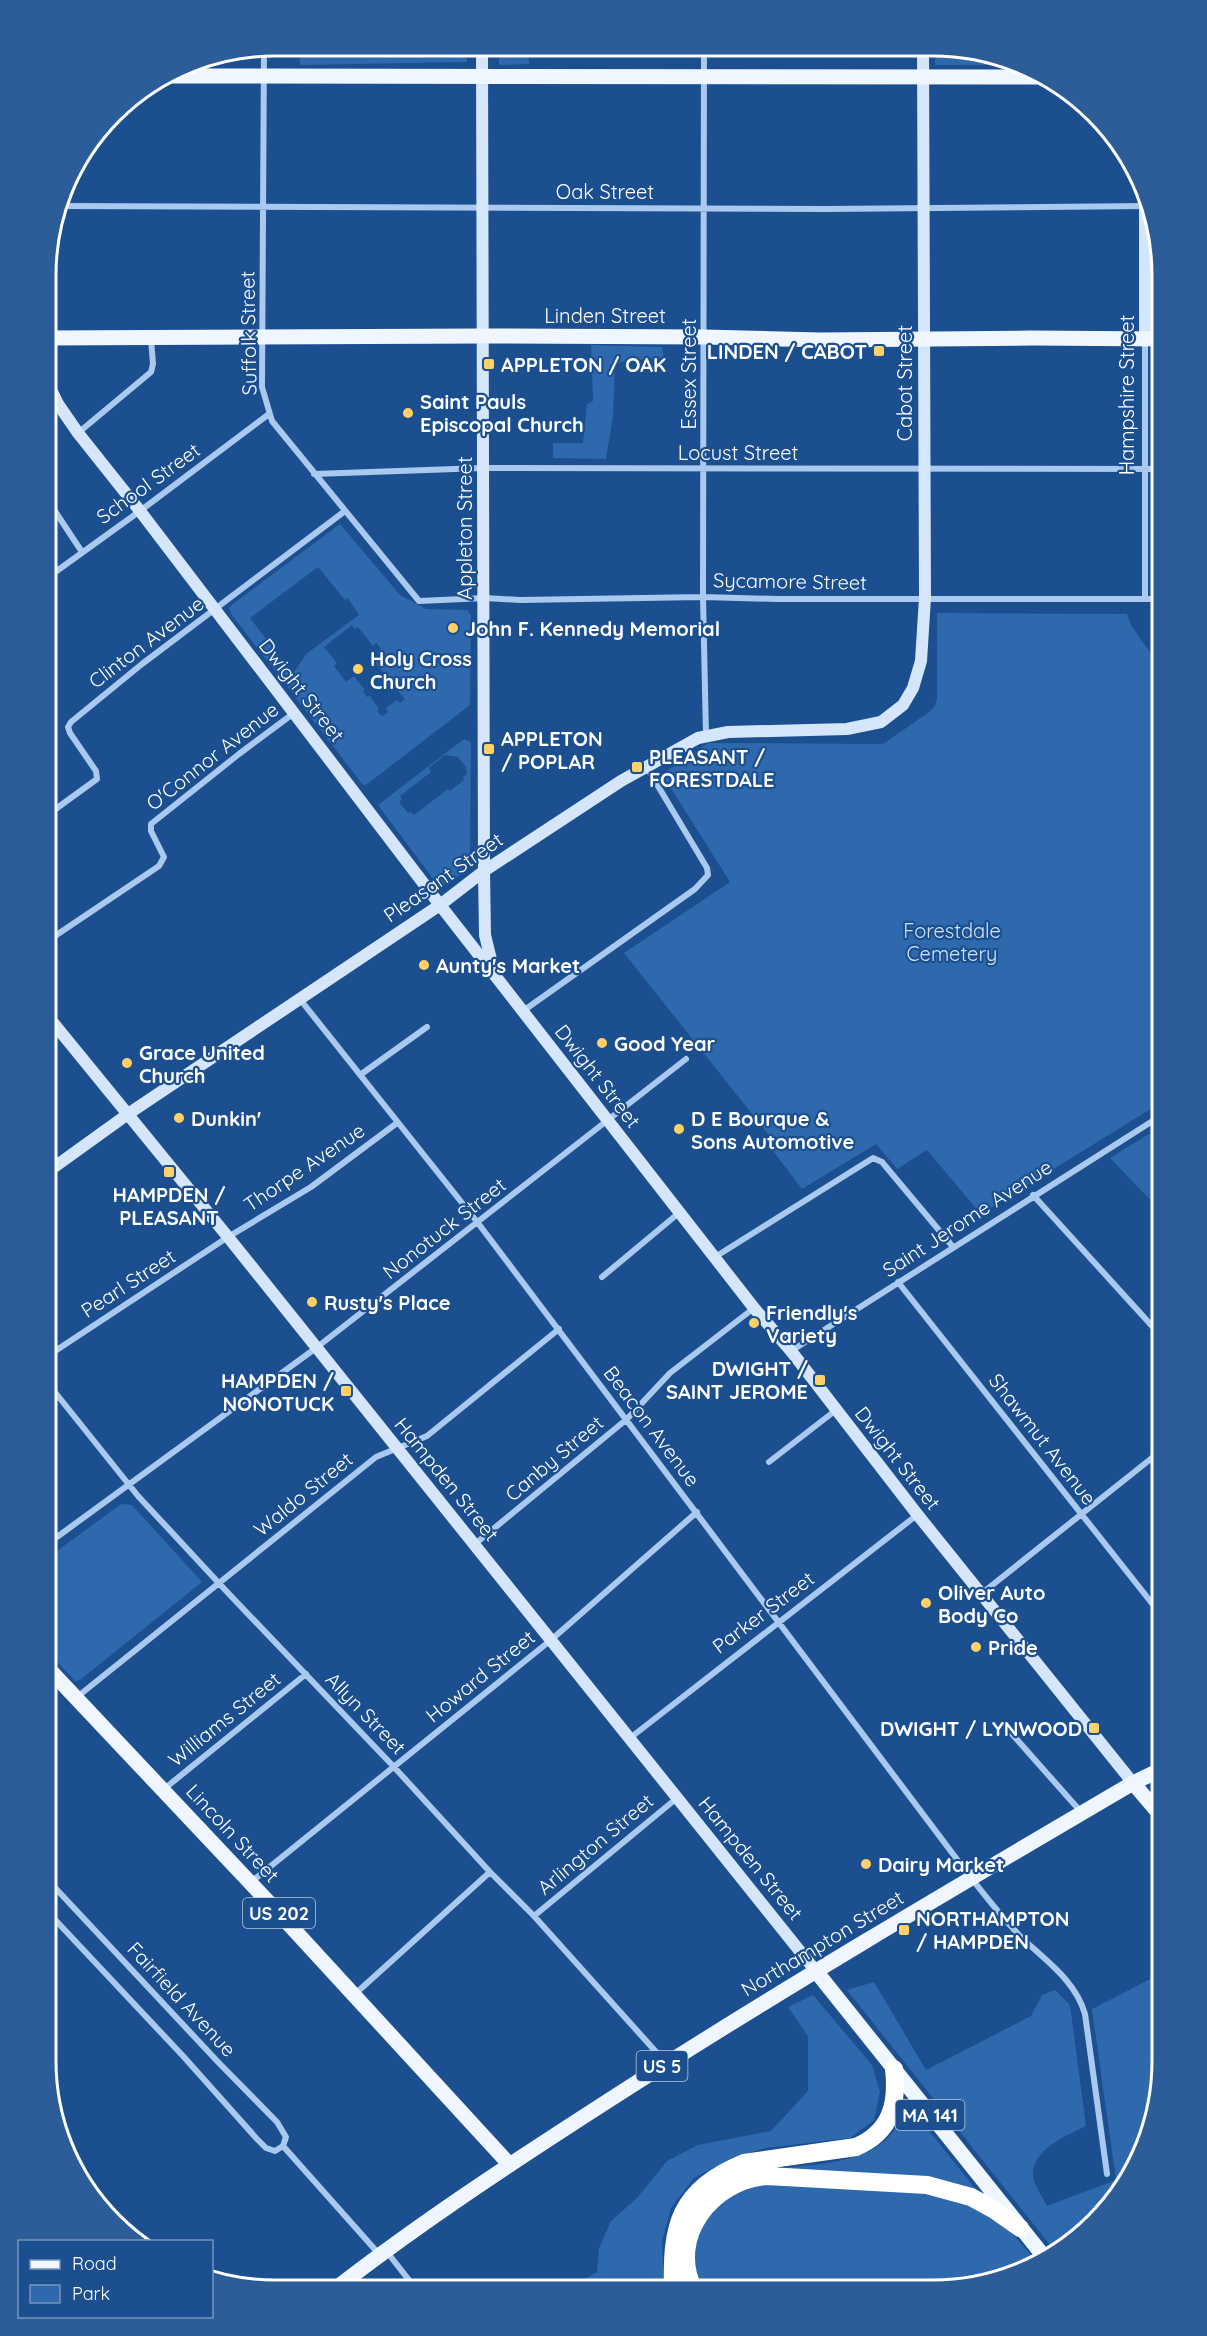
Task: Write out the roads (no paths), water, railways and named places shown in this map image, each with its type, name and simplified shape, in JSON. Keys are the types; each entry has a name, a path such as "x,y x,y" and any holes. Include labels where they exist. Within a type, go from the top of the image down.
{"highway":[{"path":"673,2280 674,2236 684,2208 703,2186 729,2169 744,2163 856,2147 869,2141 889,2119 893,2110 896,2088 894,2069"},
{"path":"689,2280 686,2263 687,2244 701,2211 722,2190 736,2181 752,2177 767,2175 927,2185 971,2197 1020,2228"}],"main road":[{"name":"Appleton Street","path":"482,56 484,871 485,935 494,973"},
{"name":"Cabot Street","path":"897,710 903,705 913,688 921,661 925,598 923,56"},
{"path":"182,76 1026,77"},
{"name":"Hampshire Street","path":"1145,339 1147,234"},
{"name":"Linden Street","path":"56,338 263,339 484,336 820,340 1152,339"},
{"name":"Dwight Street","path":"56,400 78,433 141,511 440,905 754,1308 791,1351 917,1514 1133,1784"},
{"name":"Pleasant Street","path":"56,1166 128,1114 440,905 484,871 646,766 706,736 728,732 847,729 882,722 897,710"},
{"name":"Hampden Street","path":"56,1026 475,1544 815,1970"},
{"name":"Lincoln Street","path":"56,1677 250,1882 510,2164"},
{"name":"Northampton Street","path":"510,2164 815,1970 1152,1774"},
{"path":"1133,1784 1152,1806"},
{"name":"MA 141","path":"815,1970 1040,2252"},
{"name":"US 5","path":"346,2280 382,2252 510,2164"}],"street":[{"name":"Suffolk Street","path":"264,56 262,387 269,414 272,421 314,474 419,601"},
{"name":"Essex Street","path":"704,56 703,597 706,736"},
{"name":"Oak Street","path":"66,206 924,209 1141,206"},
{"path":"78,433 151,372 153,364 151,338"},
{"name":"Hampshire Street","path":"1145,339 1145,598"},
{"name":"School Street","path":"56,571 141,511 269,414"},
{"name":"Locust Street","path":"314,474 483,468 1152,469"},
{"path":"56,512 82,552"},
{"name":"Clinton Avenue","path":"56,809 97,779 96,771 70,733 71,722 142,664 345,512"},
{"name":"Sycamore Street","path":"419,601 485,598 520,600 703,597 777,599 1152,598"},
{"name":"O'Connor Avenue","path":"56,935 159,866 164,858 151,831 151,824 295,713"},
{"path":"523,1011 694,889 708,875 707,868 646,766"},
{"name":"Beacon Avenue","path":"299,998 559,1329 972,1879 1019,1935 1068,1983 1080,2001 1084,2014 1107,2174"},
{"path":"360,1075 427,1027"},
{"name":"Nonotuck Street","path":"56,1538 316,1347 686,1059"},
{"name":"Saint Jerome Avenue","path":"791,1351 1152,1121"},
{"name":"Thorpe Avenue","path":"228,1237 311,1187 397,1123"},
{"path":"715,1257 873,1158 882,1162 953,1247"},
{"path":"1033,1196 1152,1326"},
{"path":"602,1277 680,1212"},
{"name":"Pearl Street","path":"56,1350 228,1237"},
{"name":"Shawmut Avenue","path":"898,1282 1152,1603"},
{"name":"Canby Street","path":"475,1544 627,1419 670,1373 754,1308"},
{"name":"Waldo Street","path":"75,1698 376,1457 427,1436 559,1329"},
{"name":"Allyn Street","path":"56,1394 129,1485 490,1872 534,1916 666,2063"},
{"path":"769,1462 837,1410"},
{"path":"981,1594 1152,1458"},
{"name":"Howard Street","path":"250,1882 550,1640 696,1512"},
{"name":"Parker Street","path":"630,1738 917,1514"},
{"name":"Williams Street","path":"163,1790 306,1674"},
{"path":"1004,1725 1082,1813"},
{"name":"Arlington Street","path":"534,1916 677,1797"},
{"path":"354,1995 490,1872"},
{"name":"Fairfield Avenue","path":"56,1889 277,2122 286,2138 283,2146 275,2151 266,2148 56,1921"},
{"name":"Fairfield Avenue","path":"283,2146 408,2280"}],"place":[{"name":"LINDEN / CABOT","path":"879,351"},
{"name":"APPLETON / OAK","path":"489,364"},
{"name":"Saint Pauls Episcopal Church","path":"408,413"},
{"name":"John F. Kennedy Memorial","path":"453,628"},
{"name":"Holy Cross Church","path":"358,669"},
{"name":"APPLETON / POPLAR","path":"489,749"},
{"name":"PLEASANT / FORESTDALE","path":"637,767"},
{"name":"Aunty's Market","path":"424,965"},
{"name":"Good Year","path":"602,1043"},
{"name":"Grace United Church","path":"127,1063"},
{"name":"Dunkin'","path":"179,1118"},
{"name":"D E Bourque & Sons Automotive","path":"679,1129"},
{"name":"HAMPDEN / PLEASANT","path":"169,1172"},
{"name":"Rusty's Place","path":"312,1302"},
{"name":"Friendly's Variety","path":"754,1323"},
{"name":"DWIGHT / SAINT JEROME","path":"820,1380"},
{"name":"HAMPDEN / NONOTUCK","path":"346,1391"},
{"name":"Oliver Auto Body Co","path":"926,1603"},
{"name":"Pride","path":"976,1647"},
{"name":"DWIGHT / LYNWOOD","path":"1094,1728"},
{"name":"Dairy Market","path":"866,1864"},
{"name":"NORTHAMPTON / HAMPDEN","path":"904,1930"}],"park label":[{"name":"Forestdale Cemetery","path":"952,942"}]}
